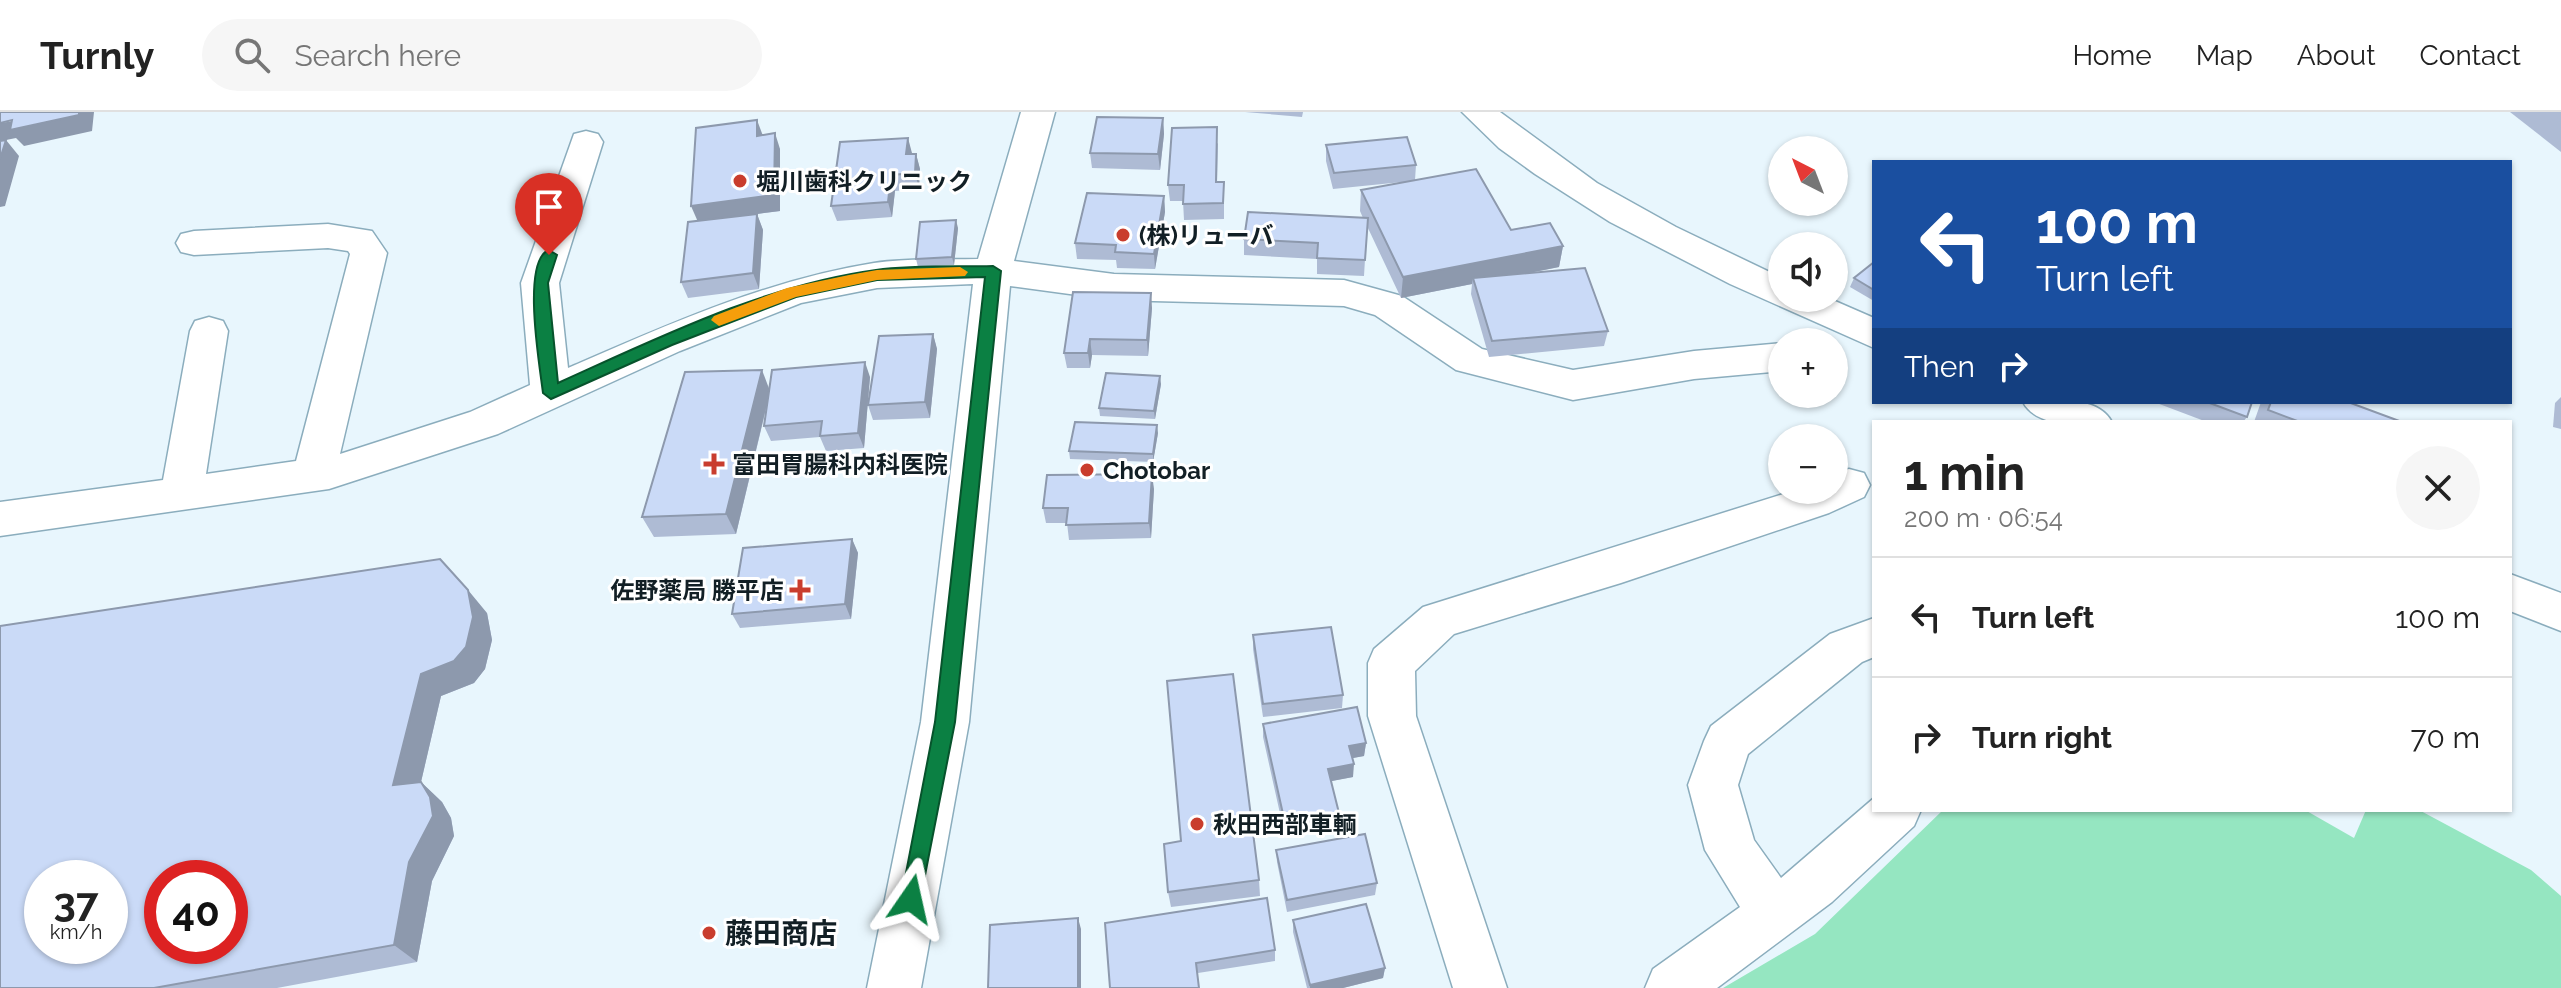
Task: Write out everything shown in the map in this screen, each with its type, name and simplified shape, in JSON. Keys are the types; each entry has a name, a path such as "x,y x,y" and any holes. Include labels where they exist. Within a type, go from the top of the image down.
{"street":[{"path":"894,988 945,722 993,271 1038,112"},
{"path":"1479,112 1495,127 1600,201 1704,258 1768,287"},
{"path":"551,393 540,283 586,142"},
{"path":"194,243 328,236 359,240 369,253 313,476"},
{"path":"0,519 313,476 484,423 666,341 793,292 877,275 993,271 1114,287 1344,293 1388,305 1470,360 1573,385 1694,365 1768,358"},
{"path":"1815,312 1839,328"},
{"path":"182,492 209,331"},
{"path":"2048,404 2087,420"},
{"path":"1480,988 1392,716 1391,663 1439,620 1621,565 1814,501 1849,485"},
{"path":"2512,593 2561,612"},
{"path":"1774,913 1731,850 1713,785 1728,741 1846,648 1872,638"},
{"path":"1672,988 1814,885 1894,812"}],"green space":[{"path":"1941,812 2308,812 2354,838 2365,812 2423,812 2531,870 2561,896 2561,988 1723,988 1815,934"}],"building":[{"path":"0,112 79,112 79,115 10,130 12,120 0,123"},
{"path":"1097,117 1163,118 1158,154 1090,153"},
{"name":"堀川歯科クリニック","path":"757,120 757,136 775,133 774,195 691,206 696,128"},
{"path":"1217,127 1216,182 1224,182 1223,203 1183,204 1184,185 1168,185 1172,128"},
{"path":"1407,137 1416,165 1334,173 1326,145"},
{"path":"908,138 906,154 916,154 915,173 891,175 888,202 831,206 840,142"},
{"path":"6,140 0,159 0,141"},
{"path":"1476,169 1511,230 1550,223 1563,246 1403,277 1361,190"},
{"path":"1087,193 1164,196 1154,254 1115,252 1116,245 1075,243"},
{"path":"1248,212 1368,218 1365,260 1317,258 1318,243 1244,239"},
{"path":"757,214 753,273 681,282 688,222"},
{"path":"956,220 952,257 916,259 920,222"},
{"path":"1872,264 1872,289 1854,278"},
{"path":"1585,268 1608,331 1492,341 1473,278"},
{"path":"1073,292 1151,293 1147,340 1090,339 1088,353 1064,353"},
{"path":"933,334 925,402 868,405 879,336"},
{"path":"865,362 858,433 820,436 822,421 764,426 772,370"},
{"name":"富田胃腸科内科医院","path":"762,370 726,514 642,517 685,372"},
{"path":"1106,373 1160,376 1154,411 1099,408"},
{"path":"2212,404 2251,404 2247,417"},
{"path":"2270,404 2353,404 2397,420 2295,420 2268,410"},
{"path":"1075,422 1157,425 1153,454 1069,451"},
{"path":"1152,474 1149,523 1066,525 1068,508 1043,508 1047,475"},
{"name":"佐野薬局 勝平店","path":"852,539 845,604 732,614 743,548"},
{"path":"440,559 468,590 473,617 466,647 454,661 421,674 393,785 421,782 430,797 433,816 409,862 394,945 154,988 0,988 0,626"},
{"path":"1331,627 1343,695 1263,704 1253,635"},
{"path":"1233,674 1259,880 1168,892 1164,844 1181,841 1167,681"},
{"path":"1357,707 1366,743 1349,746 1354,764 1328,769 1339,813 1285,823 1263,724"},
{"path":"1365,834 1377,883 1287,900 1276,850"},
{"path":"1267,898 1275,950 1196,963 1199,988 1110,988 1105,923"},
{"path":"1366,904 1385,968 1310,985 1293,920"},
{"path":"1078,918 1078,988 988,988 990,925"}],"slow traffic":[{"path":"719,320 793,292 877,275 960,272"}],"place":[{"name":"堀川歯科クリニック","path":"740,181"},
{"name":"(株)リューバ","path":"1123,235"},
{"name":"富田胃腸科内科医院","path":"714,464"},
{"name":"Chotobar","path":"1087,470"},
{"name":"佐野薬局 勝平店","path":"800,590"},
{"name":"秋田西部車輌","path":"1197,824"},
{"name":"藤田商店","path":"709,933"}],"route":[{"path":"549,255 540,283 551,393 666,341 793,292 877,275 993,271 945,722 911,899"}]}
